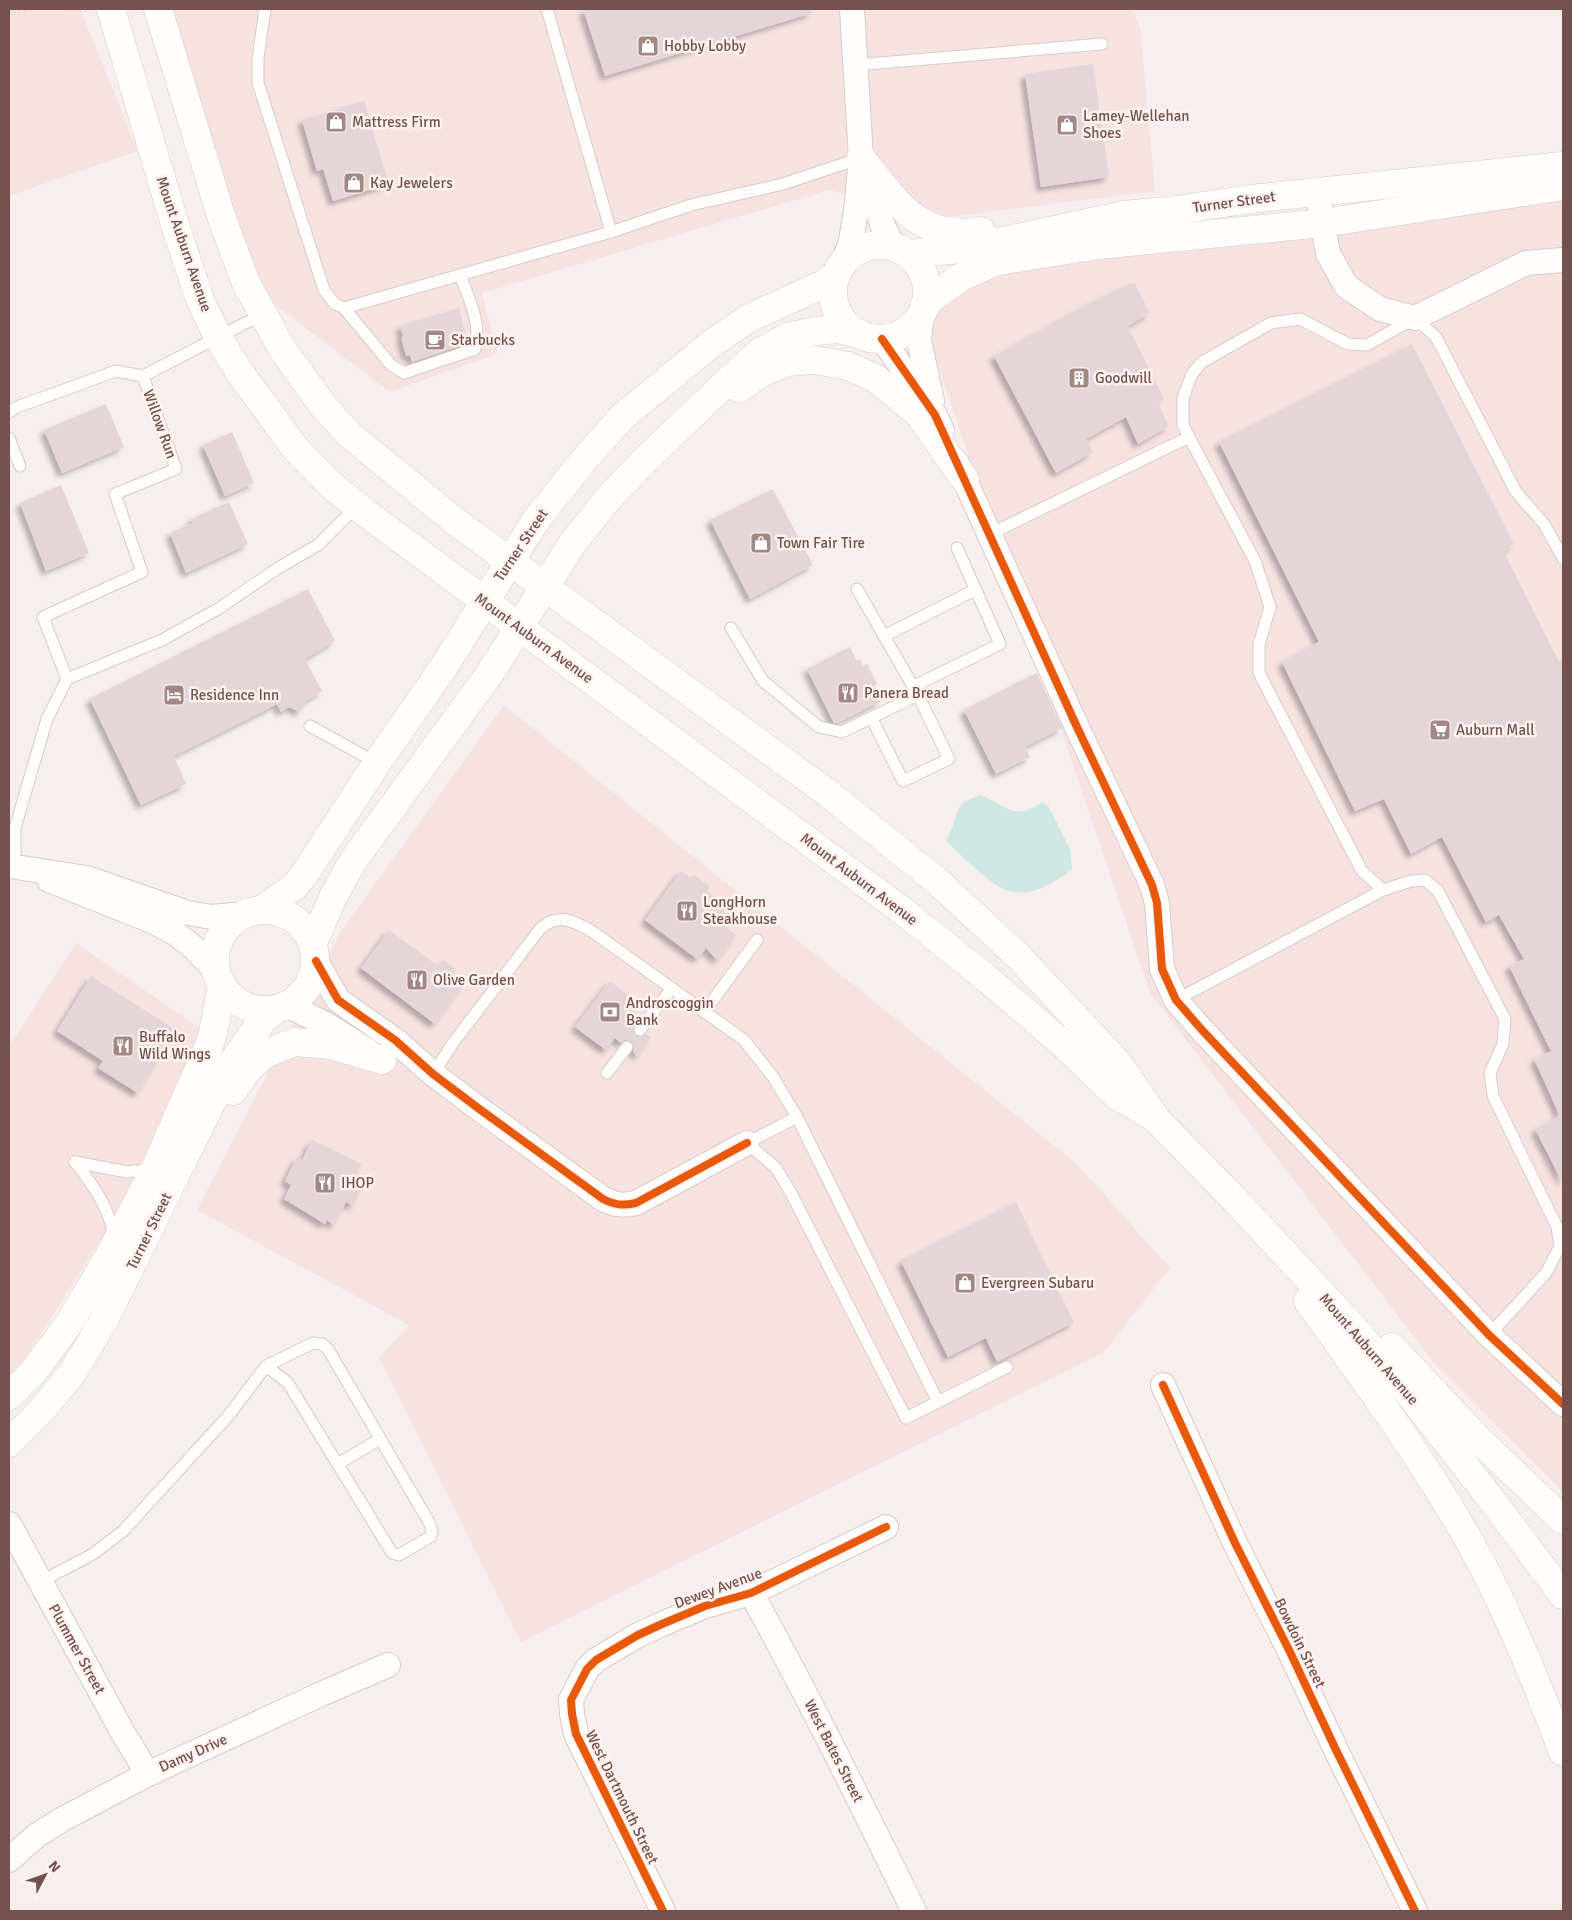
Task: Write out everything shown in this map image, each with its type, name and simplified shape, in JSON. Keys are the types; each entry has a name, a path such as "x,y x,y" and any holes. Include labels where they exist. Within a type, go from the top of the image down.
{"main road":[{"name":"Mount Auburn Avenue","path":"98,9 200,300 218,337 238,370 295,448 331,485 357,506 904,912 985,977 1063,1044 1116,1095 1156,1119"},
{"name":"Mount Auburn Avenue","path":"158,9 222,219 246,283 283,350 324,407 350,435 456,522 829,794 937,881 1017,955 1117,1062 1156,1119 1237,1202 1353,1327 1481,1486 1563,1596"},
{"path":"861,158 890,196 907,213 926,225 944,232 970,233 1045,220 1124,215"},
{"name":"Turner Street","path":"254,911 295,886 304,875 377,763 445,664 536,520 584,460 622,417 711,344 749,318 822,285 859,250 868,246 885,245 901,250 971,248 1124,215 1563,166"},
{"name":"Turner Street","path":"871,336 898,335 909,329 933,297 961,277 998,261 1099,245 1323,223 1563,186"},
{"path":"901,250 915,260 923,275 927,288 923,309"},
{"path":"839,269 833,293 834,303 842,319 871,336"},
{"path":"314,952 308,933 290,916 273,910 254,911 230,923 224,930 216,947 218,976 226,993 236,1002 254,1010 281,1008 296,1001 312,980 314,952 333,897 353,861 490,673 572,544 606,501 644,461 760,352 788,337 814,331 838,329 871,336"},
{"path":"644,461 740,387 763,372 787,362 815,360 848,366 875,378 920,415 965,480"},
{"name":"Turner Street","path":"9,1396 34,1371 70,1322 115,1245 155,1169 210,1044 216,1019 218,976"},
{"name":"Turner Street","path":"9,1443 41,1411 74,1372 103,1322 228,1067 263,1020 281,1008"},
{"path":"122,1284 135,1279 148,1267 235,1088 248,1068 259,1058 294,1042 332,1045 382,1060"},
{"path":"1237,1202 1369,1322 1480,1440 1563,1520"},
{"path":"1237,1202 1370,1386 1423,1464 1471,1544 1515,1630 1563,1752"}],"street":[{"path":"839,269 851,241 854,226 861,158 852,9"},
{"path":"861,158 882,224 901,250"},
{"path":"1317,192 1328,253 1346,286 1380,309 1415,318 1526,264 1563,260"},
{"path":"923,309 919,340 935,415 1076,725 1152,885 1157,903 1162,969 1176,1000 1489,1336 1563,1404"},
{"path":"871,336 935,415"},
{"path":"12,866 87,878 188,913 211,917 254,911"},
{"path":"12,866 175,933 193,947 218,976"},
{"path":"314,952 338,1000 395,1040 433,1074 603,1199 614,1205 626,1206 636,1204 747,1143"},
{"path":"281,1008 327,1025 382,1060 433,1074"},
{"name":"Bowdoin Street","path":"1163,1385 1236,1543 1415,1911"},
{"name":"Plummer Street","path":"9,1524 123,1733 148,1774"},
{"name":"Dewey Avenue","path":"574,1691 586,1669 596,1660 638,1635 705,1606 750,1593 886,1527"},
{"name":"West Bates Street","path":"750,1593 839,1759 914,1911"},
{"name":"Damy Drive","path":"9,1860 37,1835 63,1819 148,1774 388,1665"},
{"name":"West Dartmouth Street","path":"574,1691 571,1700 576,1734 663,1911"}],"lane":[{"path":"265,9 258,58 258,83 324,290 335,304 344,308 391,365 404,373 475,350 478,337 473,310 460,275"},
{"path":"547,9 612,232"},
{"path":"856,65 1102,44"},
{"path":"344,308 612,232 691,205 783,184 861,158"},
{"name":"Willow Run","path":"67,679 43,617 142,572 115,494 176,469 143,376 263,314"},
{"path":"1383,890 1362,871 1259,673 1260,644 1270,607 1255,561 1183,425 1183,398 1192,374 1202,362 1271,323 1300,319 1348,344 1368,345 1415,318 1436,337 1516,492 1544,524 1563,558"},
{"path":"9,412 17,407 116,371 143,376"},
{"path":"990,534 1189,437"},
{"path":"9,438 20,466"},
{"path":"12,866 15,828 47,719 67,679 162,640 218,608 318,544 357,506"},
{"path":"731,628 763,681 818,727 842,732 872,719 916,691 1000,644 957,548"},
{"path":"857,589 916,691 949,759 903,781 872,719"},
{"path":"884,636 975,590"},
{"path":"310,726 377,763"},
{"path":"1176,1000 1383,890 1411,881 1425,880 1438,891 1505,1019 1503,1044 1490,1073 1493,1096 1557,1226 1560,1246 1546,1273 1489,1336"},
{"path":"433,1074 453,1043 540,929 555,919 576,922 744,1040 773,1078 797,1117 938,1402"},
{"path":"705,1011 757,940"},
{"path":"640,1030 672,988"},
{"path":"607,1073 626,1047"},
{"path":"797,1117 747,1143 776,1168 791,1193 906,1418 1007,1367"},
{"path":"115,1245 107,1209 96,1190 75,1162 127,1172 155,1169"},
{"path":"40,1582 93,1554 123,1531 229,1415 266,1366 313,1343 322,1344 328,1349 430,1524 432,1532 430,1537 399,1555 392,1553 288,1383 266,1366"},
{"path":"338,1464 380,1439"}],"path":[{"path":"9,13 30,9"},
{"path":"70,9 98,9"}],"shaded area":[{"path":"9,9 80,9 138,151 9,196"},
{"path":"165,9 1132,9 1140,28 1155,191 948,217 829,190 482,293 497,354 390,392 246,283"},
{"path":"1563,196 1563,1492 1438,1368 1150,993 932,348 932,320 953,291 1005,264"},
{"path":"504,705 1077,1164 1170,1268 1104,1352 521,1642 379,1357 409,1325 197,1210 339,934"},
{"path":"76,943 201,1029 123,1205 9,1381 9,1047"}],"water":[{"path":"981,795 1011,810 1024,811 1042,802 1049,807 1070,849 1072,869 1043,888 1026,892 1009,891 985,877 946,841 961,806 968,800"}],"building":[{"name":"Hobby Lobby","path":"583,9 811,9 812,13 605,76"},
{"name":"Lamey-Wellehan Shoes","path":"1093,64 1109,177 1041,187 1025,74"},
{"path":"364,101 389,184 333,201 323,169 317,171 302,120"},
{"name":"Goodwill","path":"1134,282 1150,313 1128,326 1164,399 1158,404 1169,426 1138,444 1126,417 1086,439 1093,452 1056,473 994,356 1086,305"},
{"name":"Starbucks","path":"459,308 468,343 412,362 410,355 406,356 400,326"},
{"name":"Auburn Mall","path":"1412,344 1514,544 1504,552 1559,662 1563,660 1563,1183 1535,1129 1560,1116 1534,1059 1551,1051 1509,966 1524,959 1499,915 1486,922 1442,837 1411,854 1384,799 1355,811 1282,662 1319,642 1219,442"},
{"path":"106,404 124,447 62,473 44,430"},
{"path":"232,432 254,483 225,496 203,445"},
{"path":"61,485 89,553 46,571 20,503"},
{"name":"Town Fair Tire","path":"773,489 813,565 750,599 710,520"},
{"path":"229,502 248,544 186,573 170,533 193,523 191,519"},
{"name":"Residence Inn","path":"308,589 335,641 305,659 322,691 306,701 300,712 289,707 281,712 277,704 174,756 186,784 141,805 90,699"},
{"name":"Panera Bread","path":"850,647 857,661 860,660 863,666 867,664 877,684 873,686 881,701 834,723 807,669"},
{"path":"1037,673 1062,728 1025,747 1030,757 996,774 964,710"},
{"name":"LongHorn Steakhouse","path":"681,871 691,878 694,875 710,887 707,891 727,906 720,916 727,921 724,925 736,935 717,960 706,948 697,959 645,920"},
{"name":"Olive Garden","path":"389,930 438,966 443,960 456,969 452,975 463,985 435,1024 361,968"},
{"name":"Buffalo Wild Wings","path":"91,976 176,1030 138,1093 98,1068 103,1061 57,1031"},
{"name":"Androscoggin Bank","path":"610,981 640,1004 628,1020 634,1025 633,1032 636,1036 642,1037 646,1034 651,1037 637,1056 633,1052 634,1048 631,1041 625,1040 621,1043 615,1038 606,1050 575,1027"},
{"name":"IHOP","path":"312,1140 362,1164 358,1172 366,1177 353,1206 346,1202 334,1225 327,1220 325,1224 284,1199 291,1185 285,1181 297,1157 302,1160"},
{"path":"1016,1202 1074,1322 997,1362 986,1338 948,1357 901,1261"}],"cycle path":[{"path":"882,339 935,415 1076,725 1152,885 1157,903 1162,969 1176,1000 1489,1335 1563,1404"},
{"path":"316,961 338,1000 395,1040 433,1074 478,1108 607,1201 615,1204 636,1203 747,1143"},
{"path":"1163,1385 1235,1543 1290,1652 1415,1911"},
{"path":"663,1911 576,1734 571,1700 587,1669 596,1660 638,1635 705,1606 751,1593 886,1527"}],"place":[{"name":"Hobby Lobby","path":"648,46"},
{"name":"Mattress Firm","path":"336,122"},
{"name":"Lamey-Wellehan Shoes","path":"1067,125"},
{"name":"Kay Jewelers","path":"354,183"},
{"name":"Starbucks","path":"435,340"},
{"name":"Goodwill","path":"1079,378"},
{"name":"Town Fair Tire","path":"761,543"},
{"name":"Panera Bread","path":"848,693"},
{"name":"Residence Inn","path":"174,695"},
{"name":"Auburn Mall","path":"1440,730"},
{"name":"LongHorn Steakhouse","path":"687,911"},
{"name":"Olive Garden","path":"417,980"},
{"name":"Androscoggin Bank","path":"610,1012"},
{"name":"Buffalo Wild Wings","path":"123,1046"},
{"name":"IHOP","path":"325,1183"},
{"name":"Evergreen Subaru","path":"965,1283"}]}
